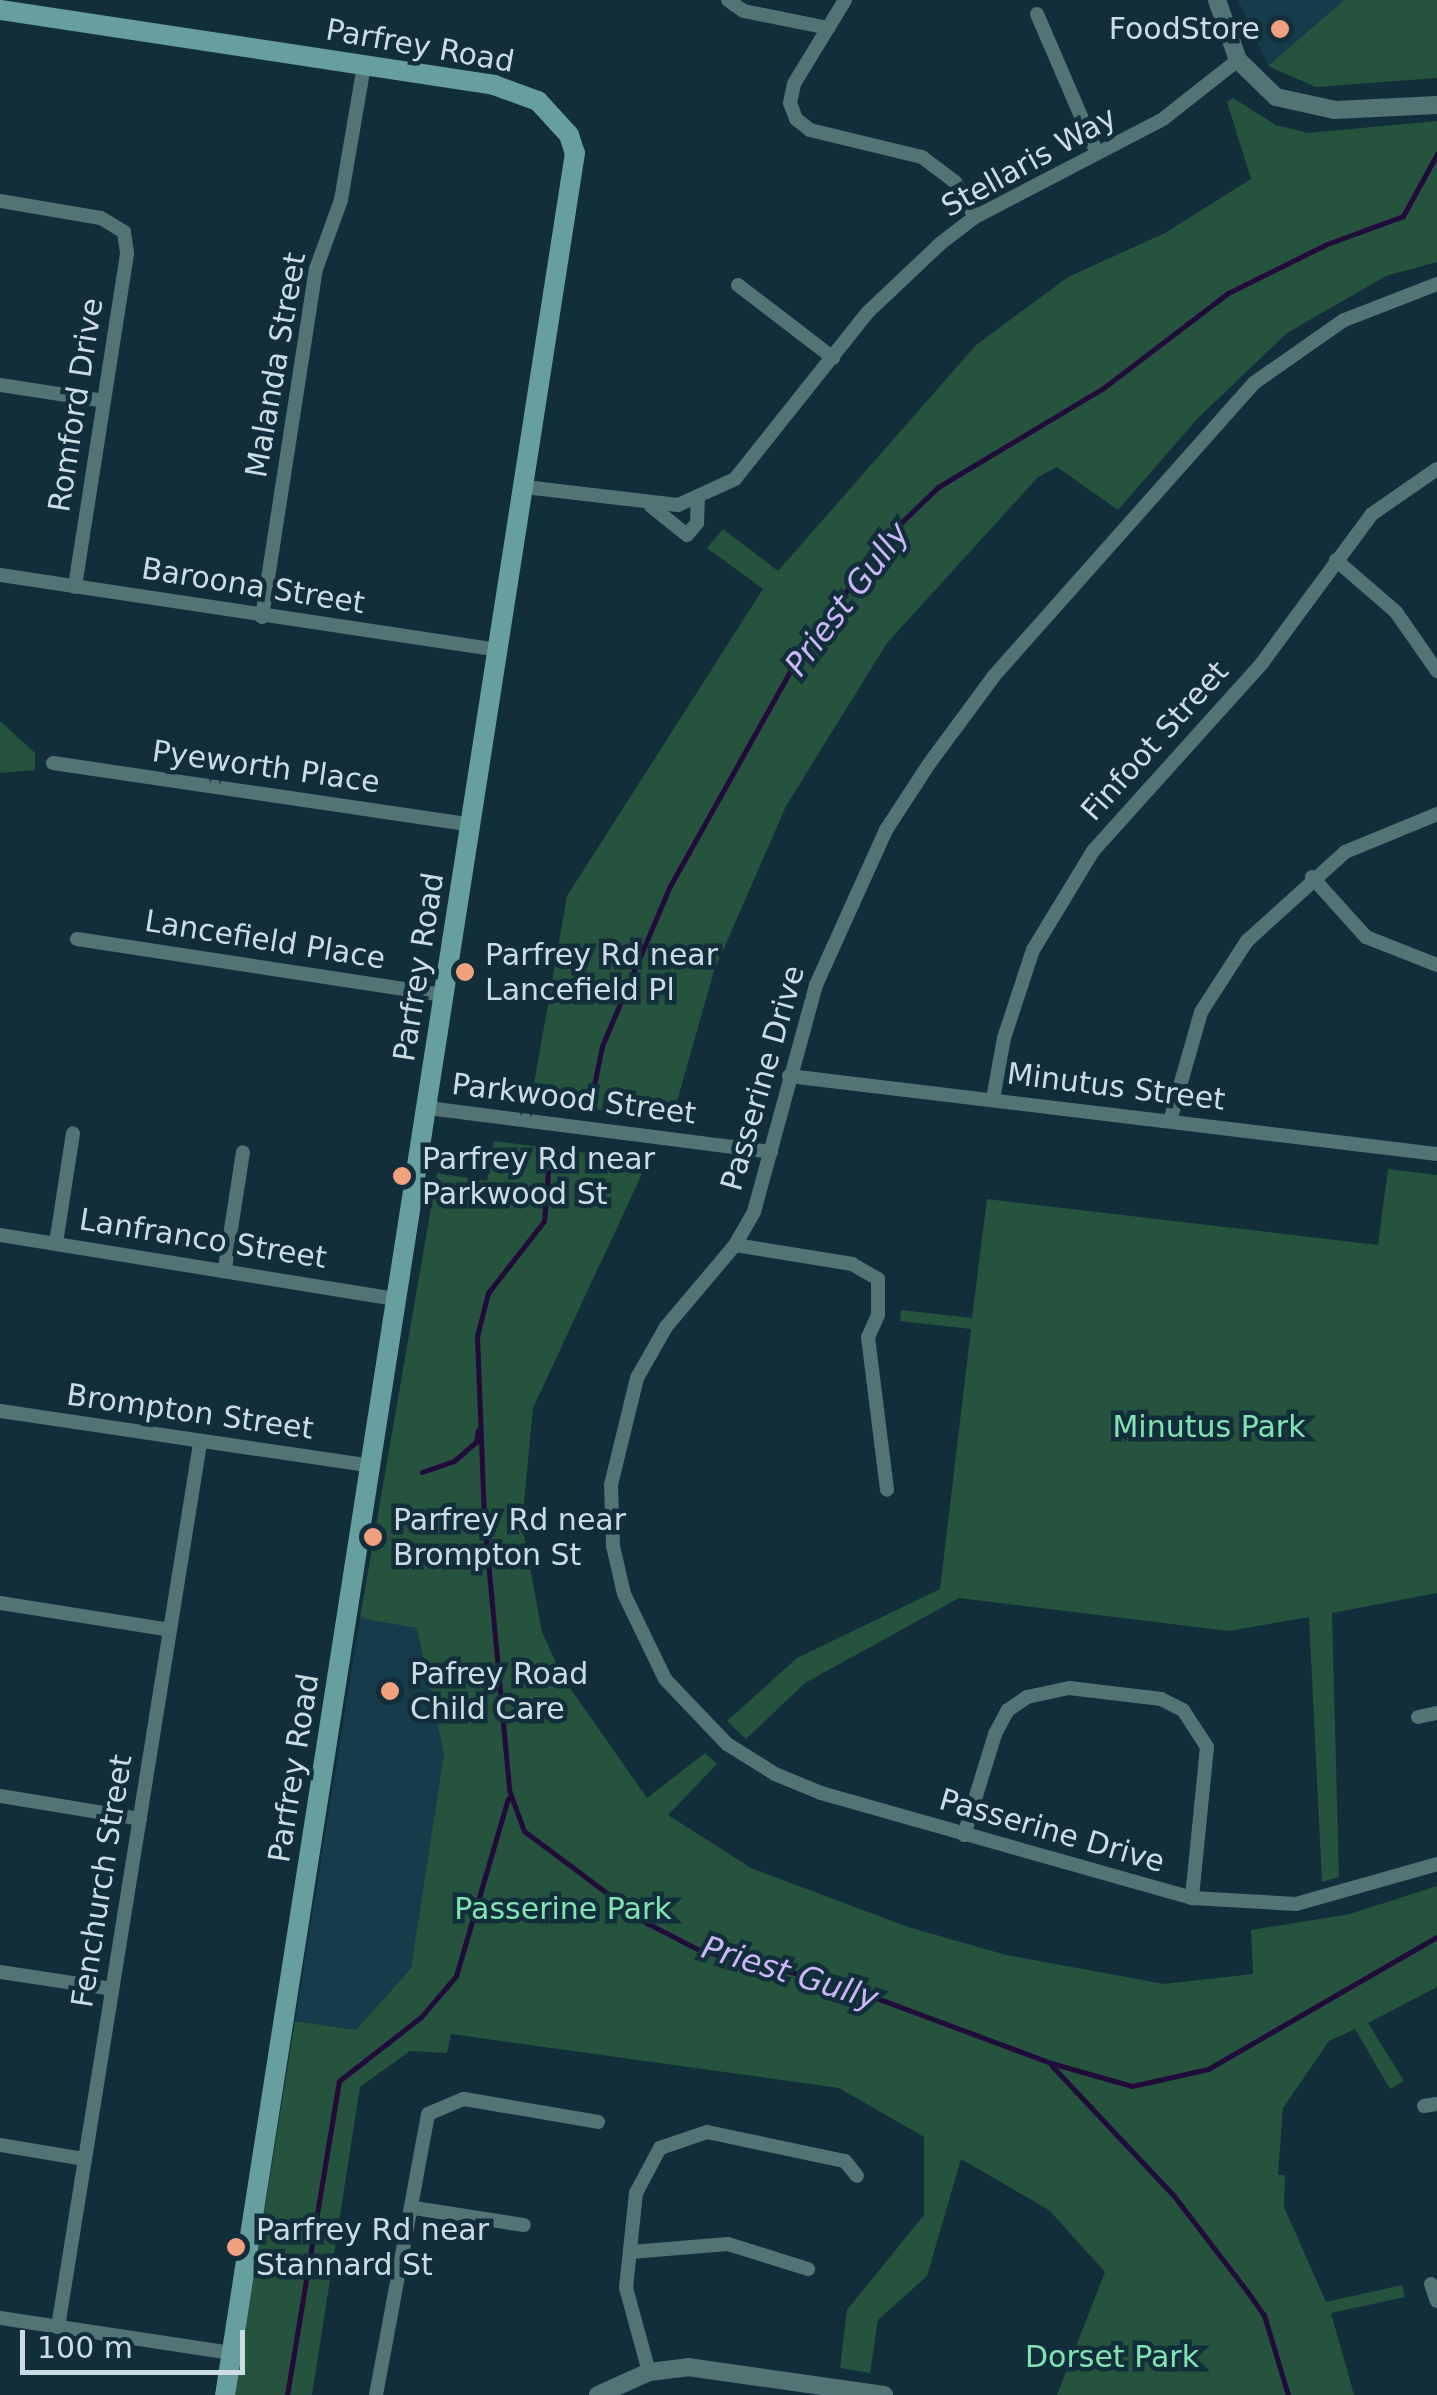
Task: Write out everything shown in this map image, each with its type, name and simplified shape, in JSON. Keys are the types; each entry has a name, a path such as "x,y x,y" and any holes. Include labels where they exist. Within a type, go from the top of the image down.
{"main road":[{"name":"Parfrey Road","path":"0,10 520,92 570,135 574,182 225,2395"}],"street":[{"path":"728,0 744,11 828,28"},
{"path":"845,0 794,84 790,102 796,119 810,130 922,158 955,182 974,217"},
{"path":"1217,0 1238,60 1276,97 1335,110 1437,105"},
{"path":"1038,14 1097,154"},
{"name":"Stellaris Way","path":"525,487 651,506 698,500 748,468 899,278 974,217 1162,119 1238,60"},
{"name":"Malanda Street","path":"262,617 316,269 342,200 364,65"},
{"path":"1335,110 1437,93"},
{"name":"Romford Drive","path":"0,201 101,218 124,232 127,254 75,586"},
{"name":"Passerine Drive","path":"1437,284 1344,320 1254,383 994,676 886,830 816,985 754,1212 735,1245 666,1327 637,1378 620,1431 612,1500 624,1594 665,1678 727,1744 822,1793 1192,1898 1296,1904 1437,1864"},
{"path":"738,285 833,358"},
{"path":"0,385 104,401"},
{"name":"Finfoot Street","path":"993,1099 1015,999 1056,907 1139,792 1262,663 1372,514 1437,470"},
{"name":"Stellaris Way","path":"651,506 687,534 697,523 698,500"},
{"path":"1336,560 1396,612 1437,671"},
{"name":"Baroona Street","path":"0,574 262,617 499,650"},
{"name":"Pyeworth Place","path":"53,762 472,824"},
{"path":"1170,1122 1201,1012 1248,941 1312,877 1388,829 1437,814"},
{"path":"1312,877 1366,937 1437,966"},
{"name":"Lancefield Place","path":"77,940 445,995"},
{"name":"Minutus Street","path":"789,1076 1437,1154"},
{"name":"Parkwood Street","path":"428,1108 771,1152"},
{"path":"56,1243 74,1134"},
{"path":"224,1268 243,1152"},
{"name":"Lanfranco Street","path":"0,1235 224,1268 397,1299"},
{"path":"735,1245 868,1269 882,1291 868,1337 887,1490"},
{"name":"Brompton Street","path":"0,1411 372,1466"},
{"name":"Fenchurch Street","path":"58,2328 200,1442"},
{"path":"0,1603 170,1630"},
{"path":"964,1835 995,1734 1008,1710 1026,1697 1069,1688 1162,1699 1183,1710 1207,1747 1192,1898"},
{"path":"1418,1716 1437,1713"},
{"path":"0,1796 140,1819"},
{"path":"0,1972 112,1989"},
{"path":"376,2395 414,2208 428,2114 451,2100 598,2122"},
{"path":"649,2372 627,2303 640,2174 660,2148 692,2132 845,2160 857,2176"},
{"path":"0,2146 85,2159"},
{"path":"414,2208 524,2225"},
{"path":"632,2252 728,2244 808,2269"},
{"path":"1432,2284 1437,2302"},
{"path":"0,2318 231,2353"},
{"path":"598,2395 649,2372 727,2370 884,2395"}],"shaded area":[{"path":"1238,0 1344,0 1268,66"},
{"path":"360,1618 417,1627 444,1754 411,1968 356,2030 295,2021"}],"green space":[{"path":"1344,0 1437,0 1437,78 1316,87 1268,66"},
{"path":"1233,98 1276,125 1308,133 1437,121 1437,262 1386,276 1287,333 1197,419 1118,510 1057,467 1038,477 887,643 786,806 714,971 672,1119 531,1101 567,896 763,589 707,548 723,529 778,571 976,345 1068,277 1165,233 1251,179 1227,102"},
{"path":"0,721 35,753 35,770 0,773"},
{"name":"Passerine Park","path":"494,1141 648,1161 533,1408 522,1524 542,1632 563,1678 647,1798 705,1753 717,1764 668,1815 751,1868 908,1927 1006,1955 1164,1984 1253,1974 1251,1930 1350,1914 1437,1886 1437,1987 1368,2023 1404,2081 1390,2089 1355,2029 1329,2041 1283,2108 1278,2175 1285,2175 1284,2207 1326,2302 1402,2285 1405,2297 1331,2313 1354,2395 1057,2395 1105,2272 1049,2210 961,2159 927,2276 878,2320 870,2373 840,2368 847,2310 924,2215 924,2137 839,2088 451,2034 447,2053 410,2051 360,2087 312,2395 235,2395 295,2021 356,2030 411,1968 444,1754 417,1628 360,1618 437,1173 487,1181"},
{"name":"Minutus Park","path":"1388,1169 1437,1175 1437,1593 1332,1613 1339,1877 1322,1882 1309,1617 1229,1631 959,1598 805,1683 746,1739 727,1721 797,1658 940,1589 971,1329 900,1321 901,1310 972,1318 987,1199 1378,1245"}],"waterway":[{"name":"Priest Gully","path":"589,1110 602,1046 670,886 790,671 880,543 938,487 1102,389 1228,293 1327,244 1403,216 1437,154"},
{"name":"Priest Gully","path":"548,1172 544,1221 488,1293 477,1336 484,1518 509,1790 524,1831 647,1923 699,1950 836,1983 1051,2063 1132,2086 1208,2069 1437,1937"},
{"path":"422,1472 454,1461 476,1442 478,1430"},
{"path":"287,2395 339,2081 421,2017 456,1976 508,1798"},
{"name":"Priest Gully","path":"1052,2066 1174,2196 1247,2291 1264,2315 1288,2395"}],"place":[{"name":"FoodStore","path":"1280,29"},
{"name":"Parfrey Rd near Lancefield Pl","path":"465,972"},
{"name":"Parfrey Rd near Parkwood St","path":"402,1176"},
{"name":"Parfrey Rd near Brompton St","path":"373,1537"},
{"name":"Pafrey Road Child Care","path":"390,1691"},
{"name":"Parfrey Rd near Stannard St","path":"236,2247"}],"park label":[{"name":"Dorset Park","path":"1112,2357"}]}
